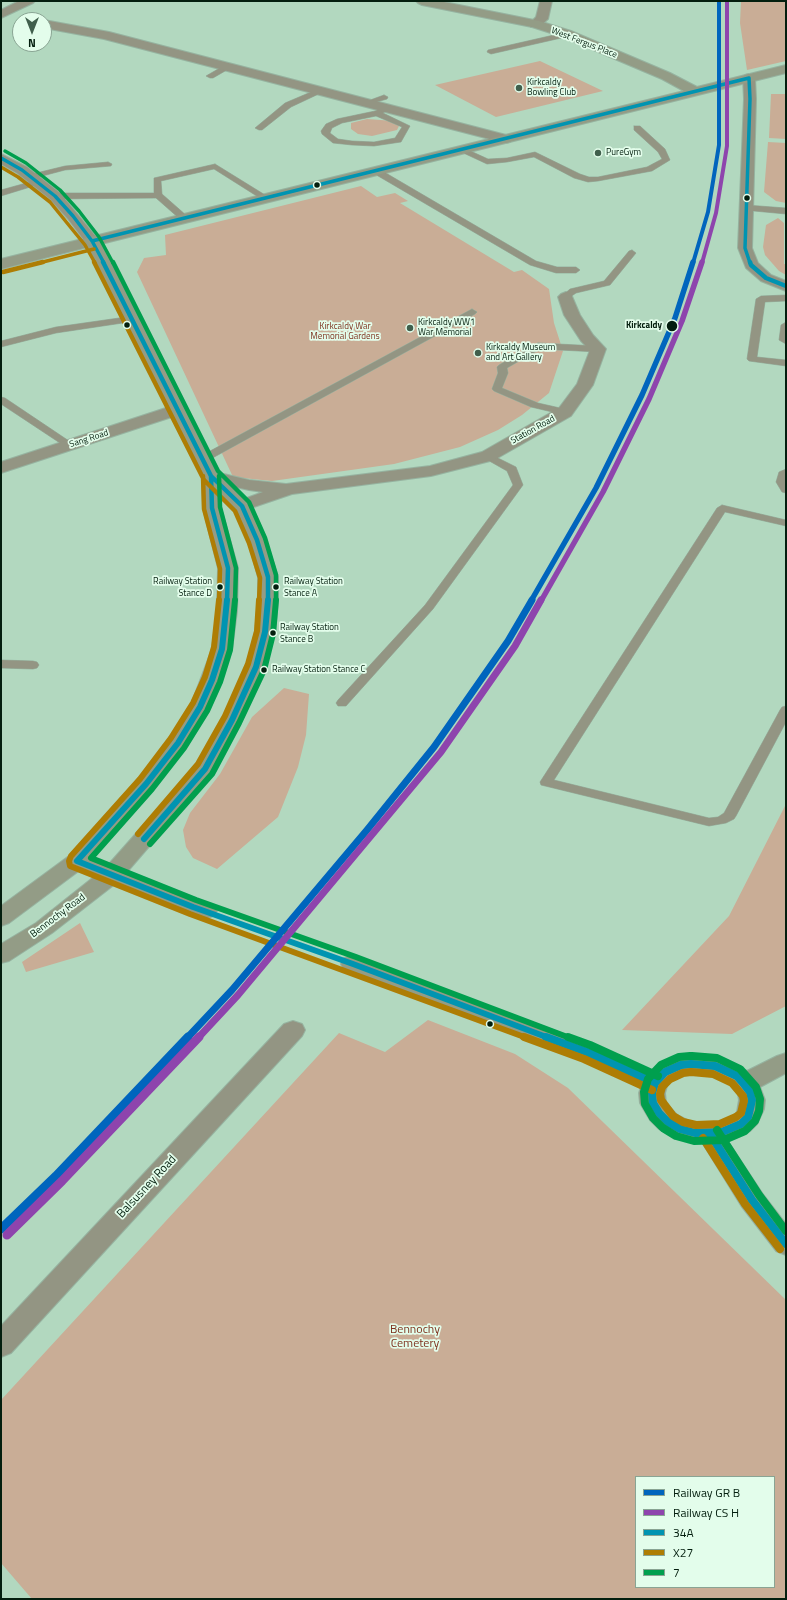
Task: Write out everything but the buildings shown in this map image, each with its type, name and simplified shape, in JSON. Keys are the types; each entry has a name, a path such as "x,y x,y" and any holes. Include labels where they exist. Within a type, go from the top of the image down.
{"main road":[{"name":"West Fergus Place","path":"422,1 535,24 567,34 666,76 694,91"},
{"path":"1,264 786,69"},
{"name":"Bennochy Road","path":"1,955 44,928 112,875 205,769 232,720 256,667 265,632 268,600 268,577 257,540 242,506 207,467 104,261 92,241"},
{"name":"Bennochy Road","path":"1,918 77,861 146,784 178,743 200,707 212,680 222,648 227,611 228,568 212,508 207,467"},
{"path":"77,861 205,911"},
{"path":"352,964 587,1052 655,1083"},
{"path":"744,1084 786,1062"},
{"path":"703,1064 727,1070 737,1076 750,1092 752,1100 751,1109 748,1117 741,1124 722,1132 710,1134 695,1133 680,1129 664,1118 653,1103 652,1093 655,1083 660,1077 673,1068 686,1065 703,1064"},
{"path":"710,1134 752,1200 786,1244"}],"street":[{"path":"1,16 29,1"},
{"path":"535,24 542,19 546,1"},
{"path":"1,16 12,19"},
{"path":"52,25 105,35 366,103 383,106 505,139"},
{"path":"749,78 750,99 745,248 751,265 766,278 786,286"},
{"path":"1,158 34,179 55,196 73,216 92,241"},
{"path":"566,297 572,315 587,338 598,349"},
{"name":"Station Road","path":"242,506 289,490 431,471 488,456 565,412 585,385 598,349"},
{"name":"Sang Road","path":"1,468 178,409"},
{"name":"Station Road","path":"207,467 249,485 289,490"},
{"name":"Balsusney Road","path":"1,1345 293,1030"}],"lane":[{"path":"491,52 567,34"},
{"path":"210,76 228,67"},
{"path":"259,128 288,105 321,91"},
{"path":"383,106 406,126 398,140 374,144 352,143 336,140 326,134 325,131 329,126 383,106"},
{"path":"461,150 488,162 507,160 535,154 577,176 588,180 598,179 649,169 666,160 662,151 637,128"},
{"path":"1,193 65,168 108,164"},
{"path":"158,195 158,180 215,166 266,198"},
{"path":"376,170 533,263 556,270 576,270"},
{"path":"55,196 158,195 184,218"},
{"path":"746,208 786,210"},
{"path":"566,297 573,291 607,283 632,253"},
{"path":"786,298 761,299 752,359 786,363"},
{"path":"207,467 472,312"},
{"path":"1,344 56,330 133,319"},
{"path":"786,325 784,340 786,341"},
{"path":"565,412 535,405 497,389 503,373 502,367 538,346 598,349"},
{"path":"1,400 70,445"},
{"path":"342,703 429,607 518,485 512,469 488,456"},
{"path":"786,472 783,474 781,482 786,490"},
{"path":"786,523 722,508 546,782 709,822 721,820 729,816 786,710"},
{"path":"1,664 33,665"}],"green space":[{"path":"741,1 786,1 786,61 747,70 740,23"},
{"name":"Kirkcaldy Bowling Club","path":"540,61 603,91 496,117 435,85"},
{"path":"771,94 786,94 786,139 769,138"},
{"path":"367,119 394,121 399,126 397,130 372,136 358,134 351,129 351,123"},
{"path":"768,142 786,143 786,203 776,201 764,192"},
{"name":"Kirkcaldy War Memorial Gardens","path":"361,186 377,197 395,193 408,201 400,203 514,272 522,270 549,289 554,323 563,351 549,393 522,415 498,430 460,447 394,464 272,481 233,477 137,272 144,258 166,255 165,235"},
{"path":"778,218 784,223 784,264 786,264 786,275 779,271 765,255 763,247 766,225"},
{"path":"284,688 309,694 306,735 298,767 278,817 217,869 193,858 186,847 183,830 190,813 220,774 252,717"},
{"path":"786,804 786,1006 732,1034 622,1030 729,916"},
{"path":"80,923 94,952 26,972 22,962"},
{"name":"Bennochy Cemetery","path":"428,1020 515,1054 568,1088 786,1300 786,1599 32,1599 1,1563 1,1400 339,1033 385,1052"}],"transit line":[{"path":"1,1229 56,1176 232,990 367,830 434,747 508,641 538,590 596,488 642,395 675,318 693,263 708,212 719,145 719,1"},
{"path":"7,1235 62,1181 238,995 441,752 515,646 603,492 649,399 682,321 701,265 716,213 727,146 727,1"},
{"name":"34A","path":"92,241 749,78 750,99 745,248 751,265 766,278 786,286"},
{"name":"7","path":"5,151 26,163 60,190 79,211 99,237 122,279 218,471 249,502 265,538 276,575 276,601 273,634 264,670 239,723 212,774 150,844"},
{"name":"34A","path":"1,158 22,170 55,196 73,216 92,241 115,283 211,476 242,506 257,540 268,577 268,600 265,632 256,667 232,720 205,769 144,839"},
{"name":"X27","path":"1,167 18,177 50,202 85,245 108,287 204,480 235,511 249,543 260,578 257,631 248,664 225,716 198,764 138,834"},
{"name":"X27","path":"3,272 94,249"},
{"name":"X27","path":"203,476 204,509 220,569 219,610 214,647 205,677 193,703 171,738 140,779 71,856 69,861 70,866 190,914 584,1059 652,1090"},
{"name":"34A","path":"211,476 212,508 228,568 227,611 222,649 212,680 200,707 178,743 146,784 77,861 193,907 353,964 587,1052 655,1083"},
{"name":"7","path":"219,476 220,507 236,568 235,611 230,650 220,682 207,711 184,748 152,789 91,858 196,900 356,957 590,1045 658,1076"},
{"name":"7","path":"690,1056 679,1057 661,1065 648,1079 644,1092 645,1104 653,1118 663,1128 676,1136 694,1141 724,1140 745,1131 755,1121 759,1111 760,1099 756,1087 740,1069 717,1058 692,1056"},
{"name":"34A","path":"691,1064 715,1066 737,1076 744,1084 750,1092 752,1100 748,1117 741,1124 722,1132 695,1133 680,1129 668,1122 659,1113 653,1103 652,1093 655,1083 665,1072 681,1065 691,1064"},
{"name":"X27","path":"691,1072 713,1074 732,1083 743,1096 744,1101 741,1113 736,1117 720,1124 696,1125 683,1122 673,1116 661,1100 660,1094 662,1087 670,1079 683,1073 691,1072"},
{"name":"7","path":"717,1130 759,1195 786,1231"},
{"name":"34A","path":"710,1134 752,1200 786,1244"},
{"name":"X27","path":"703,1138 745,1204 780,1249"}],"place":[{"name":"Kirkcaldy Bowling Club","path":"519,88"},
{"name":"PureGym","path":"598,153"},
{"name":"Kirkcaldy","path":"672,326"},
{"name":"Kirkcaldy WW1 War Memorial","path":"410,328"},
{"name":"Kirkcaldy Museum and Art Gallery","path":"478,353"},
{"name":"Railway Station Stance D","path":"220,587"},
{"name":"Railway Station Stance A","path":"276,587"},
{"name":"Railway Station Stance B","path":"273,633"},
{"name":"Railway Station Stance C","path":"264,670"}]}
